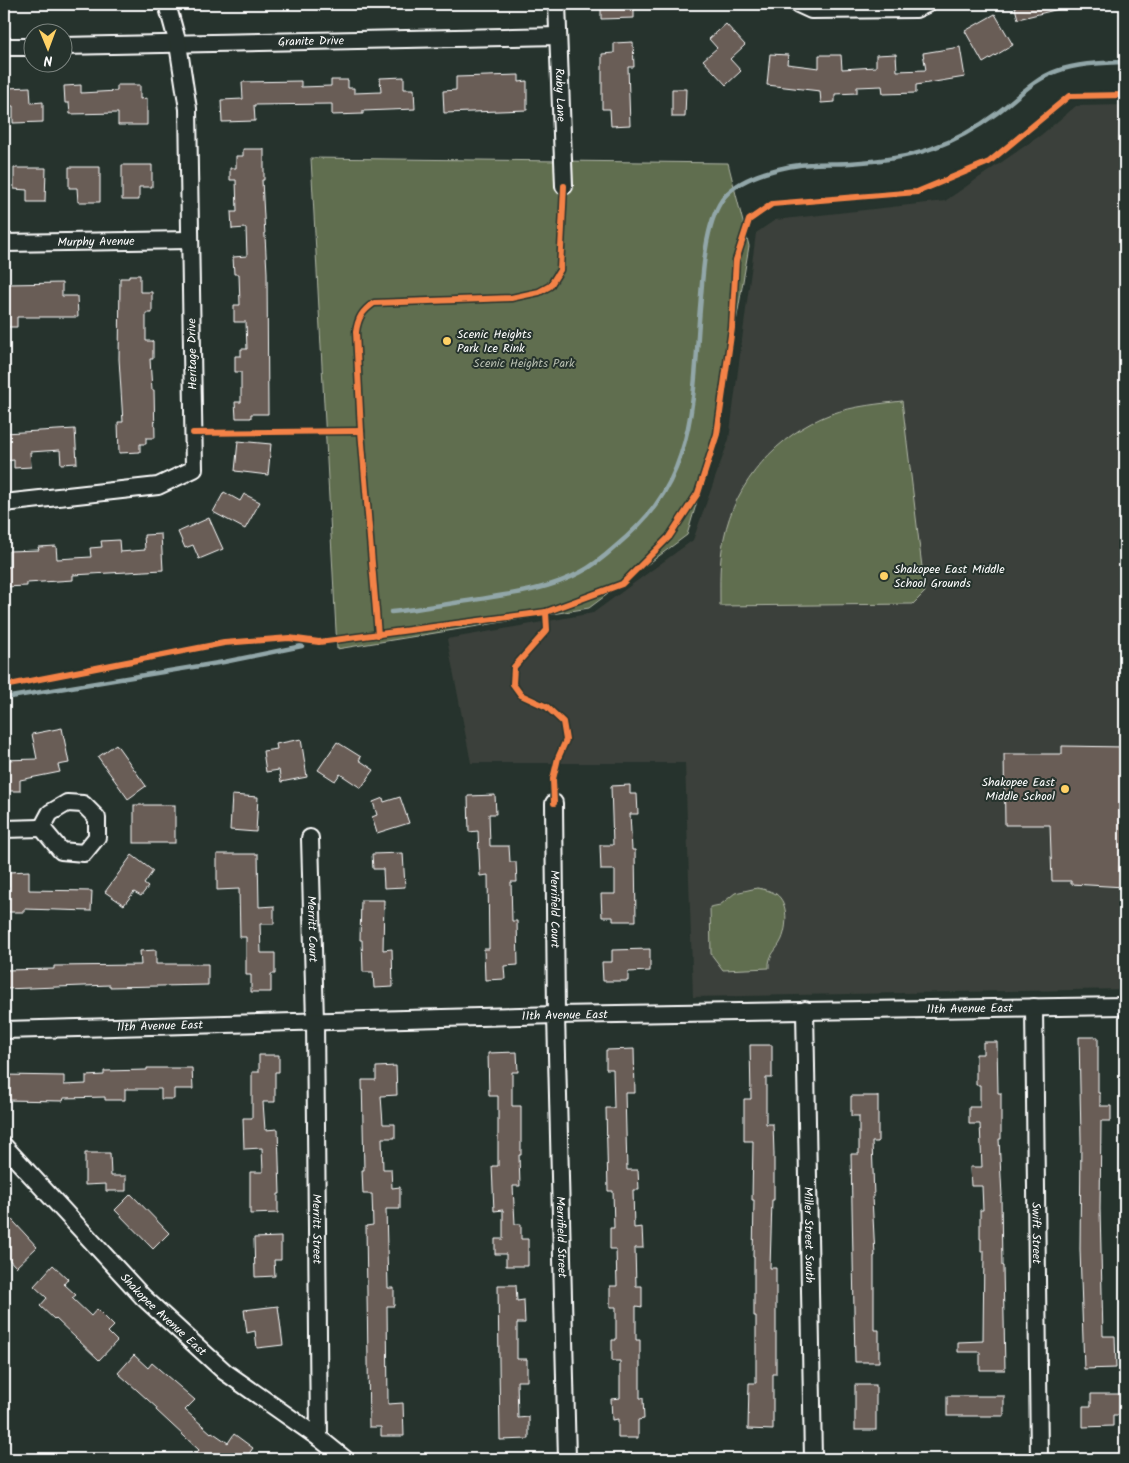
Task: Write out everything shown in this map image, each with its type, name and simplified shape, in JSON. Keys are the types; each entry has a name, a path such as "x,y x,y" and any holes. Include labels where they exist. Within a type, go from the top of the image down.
{"street":[{"name":"Heritage Drive","path":"4,503 158,486 194,469 188,109 178,44 167,4"},
{"name":"Ruby Lane","path":"557,4 564,186"},
{"path":"798,4 811,10 916,9 927,4"},
{"name":"Granite Drive","path":"72,46 558,36"},
{"path":"4,47 22,46"},
{"name":"Murphy Avenue","path":"4,243 190,240"},
{"name":"Merrifield Court","path":"554,803 556,1015"},
{"path":"4,829 42,828"},
{"name":"Merritt Court","path":"310,838 315,1021"},
{"name":"11th Avenue East","path":"4,1030 556,1015 1125,1006"},
{"name":"Swift Street","path":"1034,1007 1039,1459"},
{"name":"Miller Street South","path":"805,1010 813,1459"},
{"name":"Merrifield Street","path":"556,1015 567,1459"},
{"name":"Merritt Street","path":"315,1021 319,1438"},
{"name":"Shakopee Avenue East","path":"4,1146 144,1297 225,1372 346,1459"}],"shaded area":[{"name":"Shakopee East Middle School Grounds","path":"1125,105 1125,989 693,997 685,763 471,763 447,639 593,613 693,540 729,439 756,233 775,220 945,201 1041,135 1076,106"}],"green space":[{"name":"Scenic Heights Park","path":"311,158 728,163 749,246 717,434 687,535 589,608 337,649"},
{"path":"902,401 925,592 913,604 720,606 721,555 730,517 749,479 762,462 793,434 831,414 857,407"},
{"path":"757,888 776,894 783,903 786,922 782,939 771,956 769,968 723,970 711,954 710,907 720,905 735,893"}],"building":[{"path":"601,4 634,4 634,18 601,19"},
{"path":"1014,4 1062,4 1063,8 1018,19"},
{"path":"995,14 1013,45 983,63 965,31"},
{"path":"726,24 745,45 730,59 741,71 726,85 703,60 717,48 709,39"},
{"path":"633,42 634,67 628,67 630,125 611,126 610,109 602,109 602,54 614,53 614,43"},
{"path":"960,47 965,77 916,85 916,93 883,94 882,86 857,87 857,93 835,94 835,102 821,103 820,91 767,85 770,54 788,55 787,64 819,68 819,55 841,55 842,69 876,67 876,55 896,54 897,71 926,70 923,53"},
{"path":"519,75 519,82 527,81 527,110 444,113 443,91 456,90 456,77"},
{"path":"404,77 404,89 414,89 415,109 363,111 363,114 332,115 332,104 254,105 255,121 222,122 221,100 243,99 242,82 301,81 301,87 331,86 331,80 348,80 348,88 354,88 354,93 381,92 380,78"},
{"path":"81,85 81,93 117,91 117,85 140,85 140,99 147,98 147,125 118,125 118,113 70,114 69,103 65,103 64,86"},
{"path":"30,87 31,103 43,102 43,122 13,123 13,106 7,106 7,88"},
{"path":"672,89 686,89 685,117 672,117"},
{"path":"243,149 264,149 264,180 262,180 267,273 268,414 251,414 251,418 236,418 235,402 241,402 241,372 235,372 235,356 241,356 241,349 247,349 246,322 234,322 234,305 240,305 239,274 234,274 233,257 247,256 246,228 232,229 231,212 237,212 236,180 230,180 230,168 236,168 236,156 243,156"},
{"path":"122,165 152,165 152,187 139,187 139,200 122,200"},
{"path":"69,167 100,167 100,202 78,202 77,188 69,188"},
{"path":"14,168 46,168 45,202 27,202 27,190 14,189"},
{"path":"129,275 140,275 140,292 152,292 152,313 146,313 146,341 153,341 153,359 150,359 152,390 154,390 155,438 146,438 146,444 140,444 140,452 119,453 118,422 123,422 119,359 120,278 129,278"},
{"path":"62,283 62,296 77,296 78,317 17,317 17,327 4,327 4,297 8,297 8,284"},
{"path":"75,429 77,463 61,464 60,450 30,452 31,467 14,468 14,460 4,461 4,433"},
{"path":"238,441 271,444 268,475 235,471"},
{"path":"224,492 240,501 244,494 260,502 245,529 213,512"},
{"path":"209,518 223,549 199,559 193,545 185,548 178,532"},
{"path":"161,534 163,570 73,575 73,580 27,583 27,586 5,587 4,568 9,567 9,551 39,550 38,547 56,546 57,559 91,557 90,548 102,547 101,541 119,540 120,552 145,550 144,535"},
{"path":"62,728 69,763 58,765 60,772 20,780 20,791 4,791 4,760 37,759 32,734"},
{"path":"301,739 307,777 281,782 279,770 266,772 263,751 277,749 276,744"},
{"path":"337,742 361,757 359,760 374,770 361,788 340,774 335,781 318,770"},
{"path":"116,744 146,786 128,799 98,757"},
{"name":"Shakopee East Middle School","path":"1062,746 1125,747 1125,887 1071,884 1071,881 1052,881 1050,825 1005,825 1004,754 1062,754"},
{"path":"630,785 630,794 637,794 638,814 630,814 632,850 635,850 636,921 613,921 613,917 602,917 601,894 615,894 615,870 601,870 600,845 613,845 611,786"},
{"path":"232,795 258,797 256,832 230,830"},
{"path":"495,795 496,814 489,814 490,846 509,846 510,862 516,862 517,882 511,882 512,921 517,921 518,965 504,966 505,979 485,980 484,949 489,949 488,875 480,876 478,831 469,832 468,796"},
{"path":"400,797 409,823 377,833 372,817 377,815 373,802 383,798 384,802"},
{"path":"134,805 175,805 175,843 134,843"},
{"path":"403,853 405,887 384,888 383,869 373,869 372,854"},
{"path":"217,854 258,854 259,907 274,906 274,924 260,924 261,953 275,953 275,974 271,974 271,992 251,992 251,975 246,975 246,937 240,937 239,889 217,890"},
{"path":"132,855 153,871 144,884 148,887 141,896 134,892 124,905 105,892"},
{"path":"29,871 29,890 92,891 91,911 24,909 24,912 4,912 4,887 9,886 9,872"},
{"path":"361,900 384,900 383,950 392,949 393,987 374,988 373,972 363,972 362,940 360,940"},
{"path":"650,949 650,971 628,972 628,981 603,981 602,962 612,962 612,950"},
{"path":"156,950 156,964 208,964 208,985 110,987 110,985 4,989 4,970 54,969 54,966 141,965 140,951"},
{"path":"1079,1037 1098,1037 1098,1093 1100,1093 1100,1106 1111,1106 1111,1121 1101,1121 1100,1209 1103,1336 1115,1336 1116,1368 1084,1369 1080,1249 1081,1139"},
{"path":"983,1042 997,1042 998,1093 1001,1093 1001,1139 999,1139 1002,1196 1005,1370 980,1370 980,1352 958,1352 958,1342 983,1341 984,1251 981,1251 980,1239 980,1210 983,1210 982,1186 971,1186 970,1167 982,1167 980,1124 969,1124 969,1107 980,1107 980,1085 976,1085 976,1054 983,1054"},
{"path":"750,1045 772,1045 772,1078 766,1078 766,1124 773,1124 774,1154 774,1200 772,1200 770,1268 776,1268 776,1374 773,1374 773,1430 748,1429 749,1383 756,1383 756,1316 754,1316 753,1257 754,1200 752,1200 753,1141 744,1141 744,1099 751,1099"},
{"path":"634,1049 635,1093 625,1093 627,1170 638,1170 639,1190 633,1190 634,1228 642,1227 643,1248 635,1248 636,1286 642,1286 642,1307 636,1306 636,1340 640,1340 640,1398 643,1398 644,1419 638,1420 638,1438 618,1438 618,1419 612,1420 611,1399 620,1398 620,1361 612,1361 612,1340 616,1340 616,1307 610,1307 610,1286 617,1286 616,1249 610,1249 610,1228 614,1228 613,1191 608,1191 606,1108 614,1108 613,1069 606,1069 606,1050"},
{"path":"517,1052 518,1072 512,1072 512,1106 521,1106 521,1155 519,1155 520,1186 513,1186 515,1224 521,1224 521,1239 528,1239 528,1266 506,1266 506,1254 495,1254 495,1239 503,1239 503,1210 494,1211 492,1166 498,1166 498,1096 489,1096 488,1053"},
{"path":"259,1055 279,1055 279,1072 275,1072 275,1102 263,1102 265,1130 278,1129 280,1194 278,1194 278,1213 250,1214 250,1172 263,1172 262,1148 244,1149 243,1118 252,1118 252,1072 259,1072"},
{"path":"396,1066 397,1095 381,1096 383,1124 395,1124 395,1138 382,1138 383,1169 391,1169 392,1188 400,1187 400,1209 386,1209 388,1288 394,1288 394,1306 387,1306 388,1404 403,1403 404,1436 381,1436 381,1427 369,1427 366,1226 373,1225 372,1194 363,1194 362,1080 376,1080 376,1067"},
{"path":"147,1068 192,1068 193,1089 174,1089 174,1099 161,1099 161,1089 125,1089 125,1100 105,1100 105,1097 64,1098 63,1101 4,1100 4,1075 64,1076 64,1085 86,1084 86,1076 104,1075 104,1071 147,1070"},
{"path":"851,1096 878,1096 878,1142 872,1142 874,1197 872,1197 875,1256 874,1330 879,1330 879,1362 855,1362 851,1154 859,1154 859,1116 851,1116"},
{"path":"85,1153 110,1153 111,1176 126,1176 126,1191 106,1191 106,1184 85,1185"},
{"path":"131,1194 169,1233 153,1249 115,1210"},
{"path":"4,1211 37,1247 16,1267 4,1254"},
{"path":"281,1237 281,1260 274,1260 275,1276 255,1277 254,1238"},
{"path":"53,1265 68,1279 64,1284 76,1295 72,1298 91,1316 97,1309 114,1326 108,1332 117,1341 99,1360 40,1306 47,1298 34,1286"},
{"path":"498,1285 516,1285 517,1301 524,1300 525,1323 517,1323 517,1359 527,1359 527,1381 517,1381 518,1418 529,1417 529,1439 500,1440"},
{"path":"278,1306 283,1345 257,1348 255,1331 247,1333 244,1310"},
{"path":"134,1355 148,1368 152,1363 195,1400 185,1410 211,1433 228,1443 234,1434 253,1448 245,1459 192,1459 199,1450 156,1410 157,1408 118,1373"},
{"path":"855,1385 876,1385 876,1430 855,1430"},
{"path":"1091,1394 1121,1394 1121,1415 1113,1415 1113,1426 1083,1427 1083,1406 1091,1406"},
{"path":"947,1396 1004,1396 1004,1416 947,1416"}],"waterway":[{"path":"391,612 515,593 556,583 594,564 647,517 670,482 686,437 693,400 706,249 718,207 725,196 733,189 743,182 766,172 791,166 870,161 902,157 923,151 950,141 974,129 1049,74 1065,68 1082,65 1125,62"},
{"path":"4,698 224,662 302,646"}],"cycle path":[{"path":"4,686 224,643 289,638 319,642 546,612 622,584 669,537 698,493 717,434 732,328 736,260 749,220 772,204 917,192 989,162 1069,96 1125,95"},
{"path":"378,635 361,431 356,332 359,319 366,309 374,303 511,298 539,292 550,286 560,270 564,186"},
{"path":"193,433 361,431"},
{"path":"546,612 547,630 514,667 513,684 521,695 547,707 563,722 566,740 558,758 553,779 554,803"}],"place":[{"name":"Scenic Heights Park Ice Rink","path":"447,341"},
{"name":"Shakopee East Middle School Grounds","path":"884,576"},
{"name":"Shakopee East Middle School","path":"1065,789"}]}
